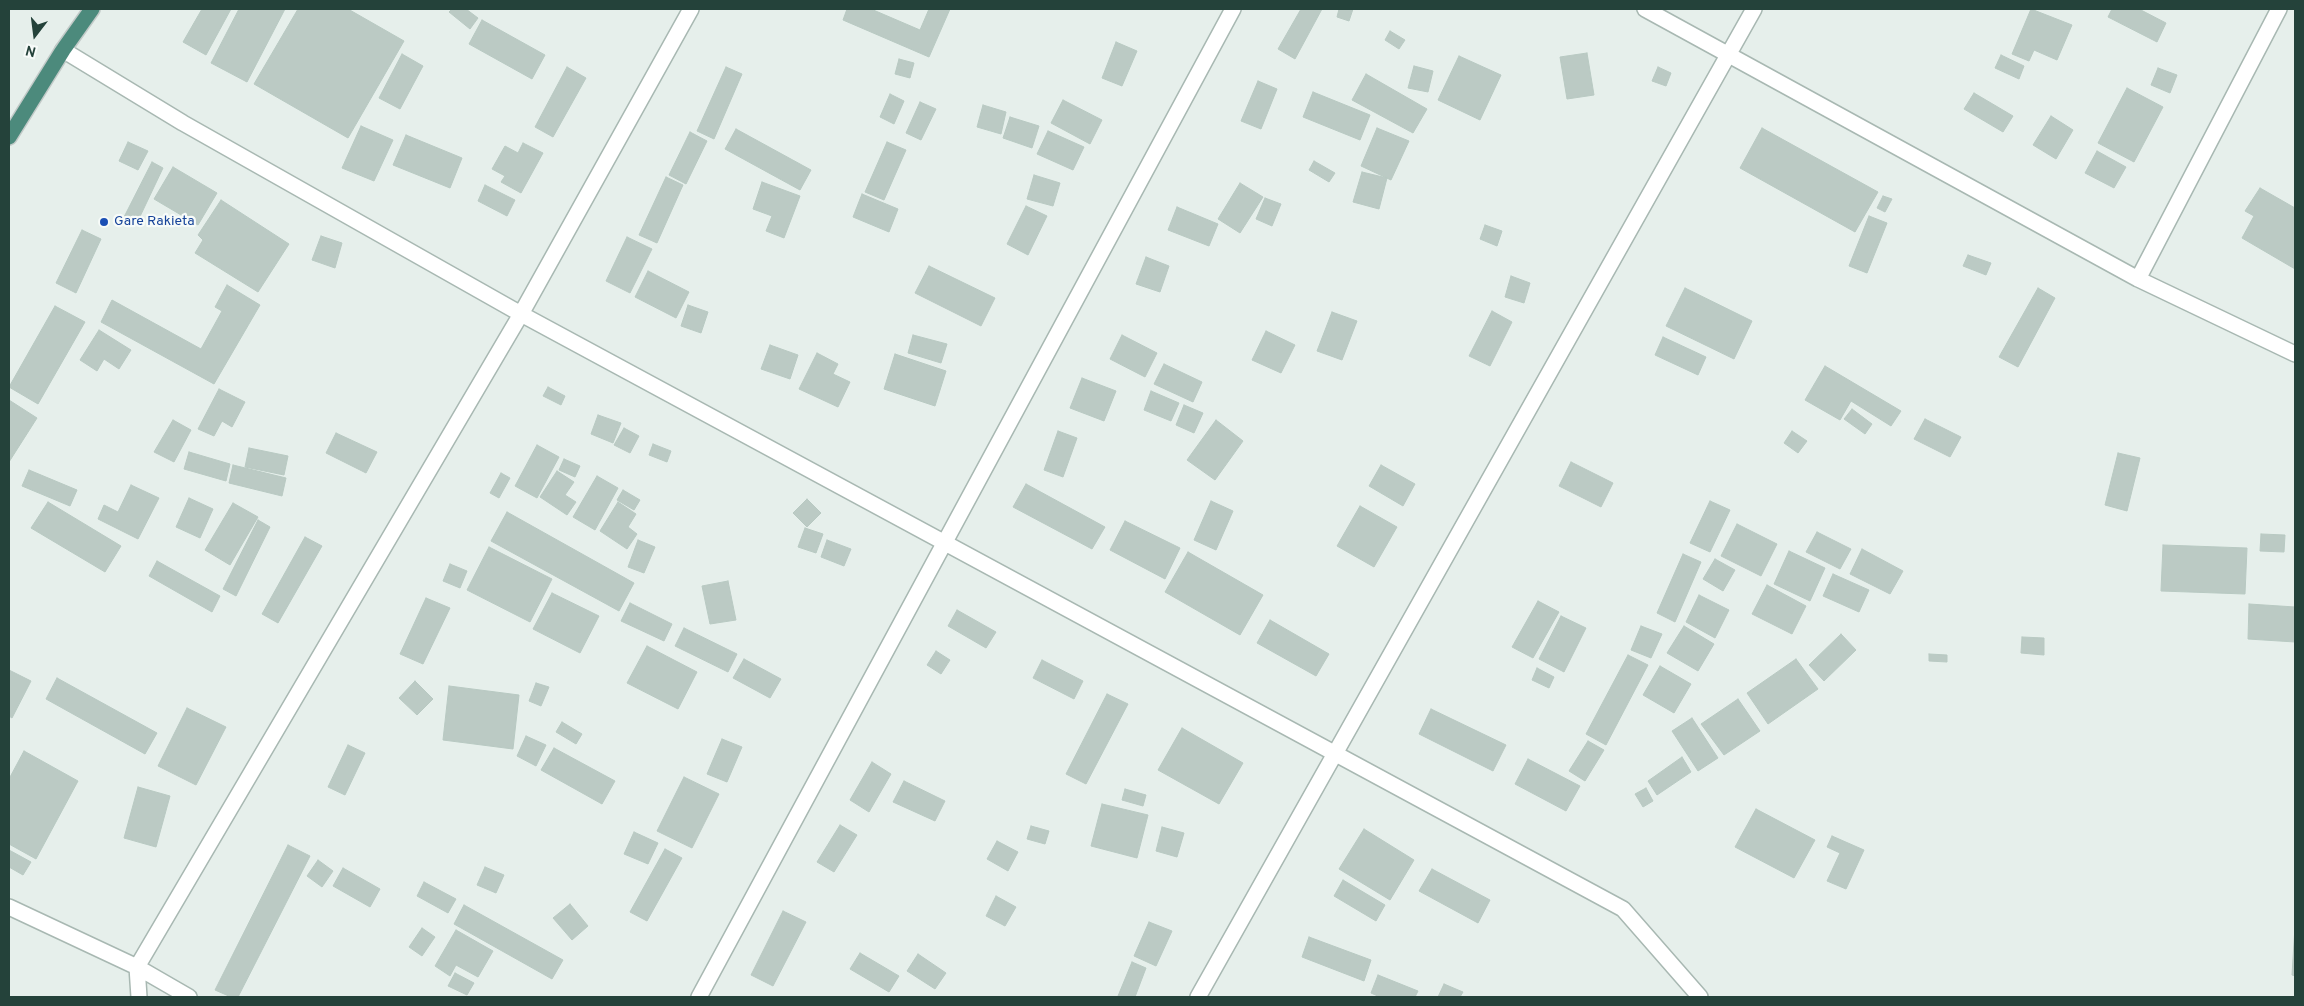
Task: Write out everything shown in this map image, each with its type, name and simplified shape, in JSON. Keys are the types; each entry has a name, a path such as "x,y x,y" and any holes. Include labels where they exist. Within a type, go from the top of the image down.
{"highway":[{"path":"9,137 63,50 92,9"}],"street":[{"path":"139,997 137,967 521,314 691,9"},
{"path":"699,997 1233,9"},
{"path":"1645,9 2138,279 2295,354"},
{"path":"1198,997 1754,9"},
{"path":"2138,279 2279,9"},
{"path":"63,50 183,123 521,314 1623,910 1700,997"},
{"path":"9,907 137,967 189,997"}],"building":[{"path":"202,9 231,9 206,55 183,42"},
{"path":"239,9 285,9 247,82 211,63"},
{"path":"298,9 348,9 404,41 348,138 254,84"},
{"path":"452,9 466,9 478,18 470,29 449,12"},
{"path":"847,9 871,9 920,30 929,9 950,9 929,57 843,20"},
{"path":"1301,9 1322,9 1295,59 1278,49"},
{"path":"1339,9 1353,9 1349,21 1337,17"},
{"path":"2031,9 2072,25 2057,60 2034,50 2029,61 2012,54"},
{"path":"2112,9 2139,9 2166,23 2157,42 2108,17"},
{"path":"482,20 545,55 532,79 469,44"},
{"path":"1390,31 1405,40 1399,49 1385,40"},
{"path":"1116,42 1137,51 1122,86 1102,78"},
{"path":"1587,53 1594,95 1567,99 1560,57"},
{"path":"402,54 423,66 400,109 379,98"},
{"path":"2001,55 2024,66 2019,79 1995,68"},
{"path":"1459,56 1501,75 1480,120 1438,100"},
{"path":"899,59 914,63 910,78 895,74"},
{"path":"1414,66 1433,71 1428,92 1408,88"},
{"path":"567,67 586,78 553,137 535,127"},
{"path":"726,67 742,74 714,139 697,131"},
{"path":"1658,67 1671,73 1666,86 1652,81"},
{"path":"2158,68 2177,75 2170,93 2151,85"},
{"path":"1366,74 1427,109 1413,133 1352,100"},
{"path":"1258,81 1277,89 1261,129 1241,121"},
{"path":"2127,88 2163,107 2134,162 2098,143"},
{"path":"1313,92 1370,115 1360,140 1303,117"},
{"path":"1974,93 2013,116 2003,132 1964,109"},
{"path":"890,94 904,101 894,124 880,117"},
{"path":"1063,100 1102,120 1090,144 1051,123"},
{"path":"920,102 936,109 921,140 906,133"},
{"path":"983,105 1006,112 1001,134 977,127"},
{"path":"2051,116 2073,130 2056,159 2033,145"},
{"path":"1010,117 1039,126 1032,148 1003,138"},
{"path":"361,126 393,140 374,181 342,168"},
{"path":"1377,128 1409,141 1391,180 1361,166"},
{"path":"1762,128 1878,192 1855,232 1740,168"},
{"path":"736,129 811,170 800,190 725,149"},
{"path":"1048,131 1084,147 1073,170 1037,154"},
{"path":"690,132 707,141 686,184 669,175"},
{"path":"406,135 462,158 450,188 393,165"},
{"path":"128,142 148,151 138,170 119,161"},
{"path":"887,142 906,150 884,200 865,192"},
{"path":"523,143 543,153 521,193 501,182 505,176 492,169 505,146 518,153"},
{"path":"2097,151 2126,167 2114,188 2085,173"},
{"path":"1314,161 1335,173 1329,182 1309,170"},
{"path":"152,162 163,168 136,225 123,219"},
{"path":"173,167 217,193 198,225 154,199"},
{"path":"1362,172 1387,178 1379,209 1353,202"},
{"path":"1034,175 1060,183 1053,206 1027,199"},
{"path":"666,177 683,185 657,243 639,235"},
{"path":"762,182 800,196 784,238 766,231 772,216 753,209"},
{"path":"1240,183 1263,197 1240,233 1218,219"},
{"path":"485,185 515,200 507,216 478,201"},
{"path":"2260,188 2295,208 2295,269 2242,238 2254,216 2245,211"},
{"path":"862,194 898,209 889,232 853,217"},
{"path":"1883,196 1892,199 1885,212 1877,208"},
{"path":"1265,198 1281,204 1272,226 1256,219"},
{"path":"221,200 289,244 258,292 195,253 203,240 198,235"},
{"path":"1026,206 1047,216 1028,255 1007,244"},
{"path":"1177,207 1218,224 1209,246 1168,230"},
{"path":"1869,216 1887,223 1867,273 1849,266"},
{"path":"1485,225 1502,231 1497,246 1480,239"},
{"path":"82,230 101,239 76,293 56,283"},
{"path":"321,236 342,243 335,268 312,260"},
{"path":"627,237 652,249 630,293 606,281"},
{"path":"1968,255 1991,263 1986,275 1963,266"},
{"path":"1146,257 1169,266 1160,292 1136,284"},
{"path":"929,266 995,298 981,326 915,293"},
{"path":"648,271 689,292 676,318 635,297"},
{"path":"1511,276 1530,283 1524,303 1505,297"},
{"path":"227,285 260,305 214,384 101,322 112,300 201,349 222,311 215,307"},
{"path":"1685,288 1752,321 1734,359 1666,326"},
{"path":"2038,288 2055,298 2018,367 1999,357"},
{"path":"688,305 708,312 701,333 681,326"},
{"path":"55,306 85,322 38,404 9,387"},
{"path":"1492,311 1512,322 1490,366 1469,356"},
{"path":"1332,312 1357,321 1342,360 1317,351"},
{"path":"99,330 131,350 119,369 104,359 97,371 80,360"},
{"path":"1266,331 1295,345 1281,373 1252,360"},
{"path":"913,335 947,344 941,363 908,353"},
{"path":"1122,335 1157,353 1145,377 1110,359"},
{"path":"1663,337 1706,357 1698,375 1655,355"},
{"path":"770,345 798,355 790,379 761,369"},
{"path":"817,353 838,364 833,374 850,382 838,407 799,389"},
{"path":"895,354 946,371 935,406 884,389"},
{"path":"1164,364 1202,382 1193,402 1154,384"},
{"path":"1825,366 1901,411 1891,426 1851,401 1840,420 1805,400"},
{"path":"1082,378 1116,391 1104,421 1070,408"},
{"path":"548,387 565,396 561,405 543,396"},
{"path":"219,389 245,402 232,427 222,421 214,436 198,429"},
{"path":"1151,391 1179,403 1171,421 1144,410"},
{"path":"9,400 37,418 9,462"},
{"path":"1184,405 1203,413 1194,433 1176,425"},
{"path":"1852,409 1872,424 1865,434 1844,419"},
{"path":"598,415 621,423 613,443 591,434"},
{"path":"1925,419 1961,437 1950,457 1914,439"},
{"path":"173,420 191,430 174,462 154,452"},
{"path":"1216,420 1243,441 1215,480 1187,460"},
{"path":"624,428 639,436 630,453 614,445"},
{"path":"1058,431 1077,438 1063,477 1044,470"},
{"path":"1792,431 1807,441 1798,453 1784,443"},
{"path":"336,433 377,452 366,473 326,453"},
{"path":"653,444 671,451 667,462 649,455"},
{"path":"537,445 559,457 537,498 515,486"},
{"path":"249,448 288,456 284,475 245,467"},
{"path":"189,452 230,464 226,481 184,469"},
{"path":"2118,453 2140,458 2127,511 2105,505"},
{"path":"564,459 580,466 575,477 559,470"},
{"path":"1571,462 1613,483 1601,507 1559,486"},
{"path":"233,465 286,478 282,496 229,483"},
{"path":"1381,465 1415,484 1403,506 1369,486"},
{"path":"29,470 77,490 70,506 22,486"},
{"path":"557,471 574,482 565,495 576,502 567,515 540,497"},
{"path":"501,473 510,478 499,498 490,493"},
{"path":"597,476 618,488 595,530 573,517"},
{"path":"1026,484 1105,527 1092,549 1013,507"},
{"path":"131,485 159,498 138,539 98,519 104,505 118,512"},
{"path":"623,490 640,500 634,510 617,500"},
{"path":"189,498 213,509 200,538 176,527"},
{"path":"807,499 821,513 807,527 793,513"},
{"path":"1211,501 1233,511 1216,550 1194,540"},
{"path":"1710,501 1730,510 1710,552 1690,543"},
{"path":"48,502 121,546 105,572 31,528"},
{"path":"618,502 636,514 628,527 637,534 627,549 600,531"},
{"path":"233,503 258,517 230,565 205,550"},
{"path":"1360,506 1397,527 1374,567 1337,546"},
{"path":"507,512 634,583 619,611 491,541"},
{"path":"258,520 270,527 236,596 223,589"},
{"path":"1125,521 1180,548 1165,579 1110,550"},
{"path":"1737,524 1777,544 1761,576 1721,556"},
{"path":"805,528 823,534 816,553 798,547"},
{"path":"1817,532 1851,549 1840,569 1806,552"},
{"path":"2261,534 2285,535 2284,552 2260,551"},
{"path":"305,537 322,546 278,623 262,614"},
{"path":"638,540 655,547 644,573 628,567"},
{"path":"827,540 851,549 844,566 821,557"},
{"path":"2163,545 2247,548 2245,594 2161,591"},
{"path":"489,547 552,579 530,622 467,590"},
{"path":"1862,549 1903,571 1890,594 1850,574"},
{"path":"1789,551 1825,568 1810,601 1774,584"},
{"path":"1188,552 1263,595 1240,635 1165,592"},
{"path":"1683,554 1701,562 1675,622 1657,613"},
{"path":"1715,559 1735,570 1723,591 1703,579"},
{"path":"157,561 220,596 212,612 149,576"},
{"path":"450,564 467,571 460,588 443,581"},
{"path":"1833,574 1869,590 1859,612 1823,596"},
{"path":"728,581 736,620 710,624 702,586"},
{"path":"1767,585 1806,606 1792,634 1752,614"},
{"path":"552,593 599,616 580,653 533,629"},
{"path":"1699,595 1729,610 1715,638 1686,622"},
{"path":"426,598 450,608 423,664 400,654"},
{"path":"1538,601 1559,612 1533,658 1512,647"},
{"path":"630,603 672,624 664,641 621,621"},
{"path":"2249,604 2295,607 2295,642 2248,639"},
{"path":"957,610 996,632 986,648 948,626"},
{"path":"1561,616 1586,628 1564,672 1539,659"},
{"path":"1270,620 1329,654 1316,676 1257,643"},
{"path":"1641,626 1662,634 1651,658 1631,650"},
{"path":"1684,626 1714,644 1698,671 1667,653"},
{"path":"684,628 737,654 728,672 675,646"},
{"path":"1841,634 1856,650 1824,681 1809,665"},
{"path":"2022,637 2044,638 2044,655 2021,653"},
{"path":"647,646 697,672 678,709 627,683"},
{"path":"936,651 950,660 941,674 927,665"},
{"path":"1929,654 1947,655 1947,662 1929,661"},
{"path":"1628,655 1648,665 1606,745 1586,734"},
{"path":"744,659 781,679 770,698 733,678"},
{"path":"1796,659 1818,689 1768,724 1747,693"},
{"path":"1042,660 1083,681 1074,699 1033,678"},
{"path":"1660,666 1691,684 1674,713 1643,695"},
{"path":"1537,668 1554,677 1549,688 1532,680"},
{"path":"9,670 31,681 12,718 9,716"},
{"path":"57,678 157,733 145,754 46,699"},
{"path":"415,681 433,699 417,715 399,698"},
{"path":"536,683 549,687 541,706 529,701"},
{"path":"449,686 519,695 513,749 443,740"},
{"path":"1107,694 1128,704 1086,784 1066,774"},
{"path":"1738,699 1760,731 1724,755 1701,724"},
{"path":"187,708 226,727 196,785 158,766"},
{"path":"1431,709 1506,745 1493,771 1419,734"},
{"path":"1692,718 1718,758 1698,771 1672,731"},
{"path":"562,722 582,734 576,744 556,732"},
{"path":"1182,728 1243,763 1219,804 1158,770"},
{"path":"526,736 546,745 536,766 517,756"},
{"path":"722,739 742,747 727,782 707,774"},
{"path":"1588,741 1604,750 1585,781 1569,771"},
{"path":"348,745 365,753 345,795 328,787"},
{"path":"554,748 615,781 602,804 541,770"},
{"path":"24,751 78,781 36,859 9,844 9,779"},
{"path":"1682,757 1691,772 1657,795 1648,781"},
{"path":"1528,759 1580,786 1566,811 1515,784"},
{"path":"872,762 891,774 869,812 850,800"},
{"path":"684,777 719,794 692,848 657,831"},
{"path":"904,781 945,801 935,821 893,802"},
{"path":"138,787 170,796 156,847 124,838"},
{"path":"1646,788 1653,801 1643,807 1635,794"},
{"path":"1125,789 1146,795 1143,806 1122,800"},
{"path":"1102,804 1148,815 1137,858 1091,846"},
{"path":"1756,809 1815,840 1794,878 1735,847"},
{"path":"840,825 857,835 834,872 817,862"},
{"path":"1031,826 1049,831 1045,844 1027,839"},
{"path":"1162,827 1184,833 1177,857 1156,851"},
{"path":"1364,829 1414,860 1390,900 1339,869"},
{"path":"634,832 658,843 648,864 624,854"},
{"path":"1832,836 1864,850 1846,889 1827,881 1840,853 1827,847"},
{"path":"997,841 1018,852 1008,871 987,859"},
{"path":"288,845 310,856 238,997 231,997 215,990"},
{"path":"665,849 682,858 647,921 630,912"},
{"path":"9,850 31,862 23,875 9,867"},
{"path":"318,860 333,871 322,887 307,876"},
{"path":"485,867 504,875 496,893 477,885"},
{"path":"343,868 380,889 370,907 333,886"},
{"path":"1432,869 1490,900 1478,923 1419,891"},
{"path":"1343,880 1385,905 1376,921 1334,896"},
{"path":"424,882 456,899 448,913 417,896"},
{"path":"996,896 1016,907 1005,926 986,916"},
{"path":"570,904 588,926 572,940 553,918"},
{"path":"464,905 563,960 552,979 454,924"},
{"path":"783,911 806,922 773,986 751,975"},
{"path":"1149,922 1172,931 1156,966 1134,956"},
{"path":"2295,927 2295,976 2292,975"},
{"path":"422,928 435,937 422,956 409,947"},
{"path":"456,930 493,951 478,977 456,965 450,976 435,966"},
{"path":"1309,937 1371,960 1364,981 1302,957"},
{"path":"860,953 899,976 889,992 850,969"},
{"path":"918,954 946,973 935,989 907,971"},
{"path":"1132,962 1146,968 1135,997 1118,996"},
{"path":"455,973 474,983 467,995 448,986"},
{"path":"1378,975 1418,991 1415,997 1380,997 1371,993"},
{"path":"1444,984 1463,992 1460,997 1438,997"}],"place":[{"name":"Gare Rakieta","path":"104,222"}]}
